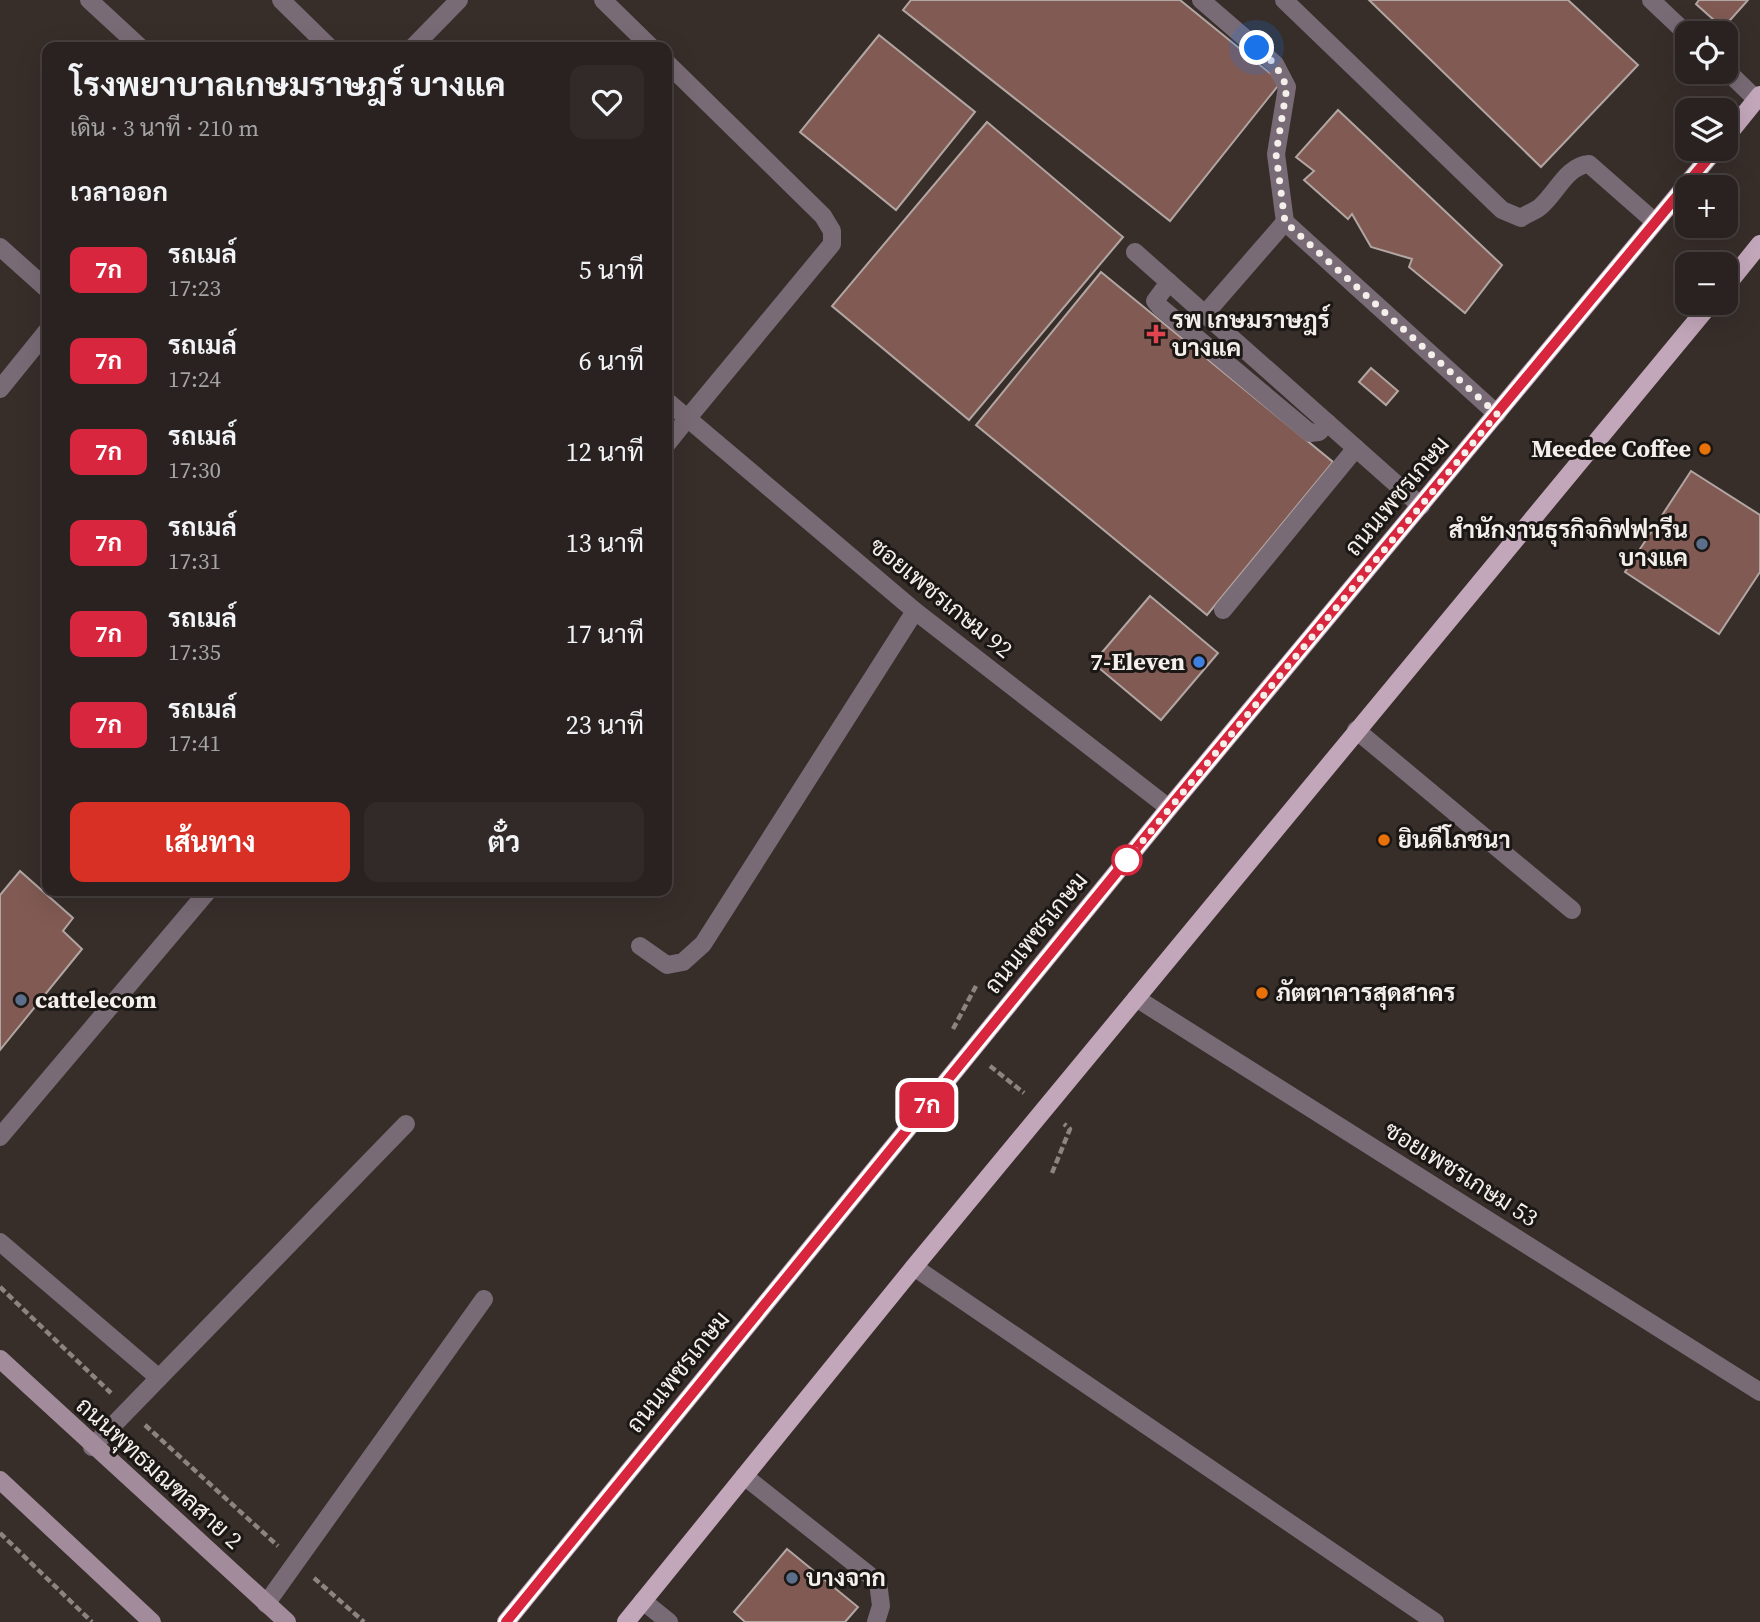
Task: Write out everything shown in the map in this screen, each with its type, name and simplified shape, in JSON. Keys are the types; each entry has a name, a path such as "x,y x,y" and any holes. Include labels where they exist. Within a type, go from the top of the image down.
{"main road":[{"path":"1738,121 1758,97"},
{"name":"ถนนเพชรเกษม","path":"506,1622 1169,808 1706,161"},
{"path":"1738,271 1760,244"},
{"path":"626,1622 914,1267 1701,315"},
{"name":"ถนนพุทธมณฑลสาย 2","path":"0,1359 92,1447 287,1622"},
{"path":"0,1480 152,1622"}],"street":[{"path":"89,0 135,42"},
{"path":"281,0 324,42"},
{"path":"418,42 459,0"},
{"path":"603,0 646,42"},
{"path":"1201,0 1275,64 1287,87 1276,154 1285,222 1497,414"},
{"path":"1284,0 1502,210 1521,218 1540,207 1572,171 1580,165 1589,164 1655,222"},
{"path":"1651,0 1675,23"},
{"path":"672,67 823,216 832,231 832,244 672,438"},
{"path":"1738,80 1758,97"},
{"path":"1205,314 1285,222"},
{"path":"0,247 42,285"},
{"path":"1135,252 1421,506"},
{"path":"1169,282 1157,296 1156,302 1160,307 1310,433 1319,432 1328,423"},
{"path":"0,389 42,337"},
{"name":"ซอยเพชรเกษม 92","path":"672,406 915,611 1169,808"},
{"path":"1223,610 1356,448"},
{"path":"640,946 667,965 683,962 704,944 915,611"},
{"path":"1356,730 1572,910"},
{"path":"0,1137 204,896"},
{"name":"ซอยเพชรเกษม 53","path":"1136,998 1760,1392"},
{"path":"92,1447 407,1124"},
{"path":"0,1242 159,1378"},
{"path":"914,1267 1435,1622"},
{"path":"266,1604 484,1299"},
{"path":"744,1476 878,1582 881,1606 876,1622"},
{"path":"643,1601 669,1622"}],"path":[{"path":"950,1034 976,986"},
{"path":"982,1060 1027,1095"},
{"path":"1052,1173 1070,1129 1059,1121"},
{"path":"0,1287 128,1410 364,1622"},
{"path":"0,1533 92,1622"}],"building":[{"path":"911,0 1180,0 1281,82 1170,221 903,10"},
{"path":"1369,0 1568,0 1638,65 1541,167"},
{"path":"1699,0 1748,0 1729,21 1715,21 1696,4"},
{"path":"879,35 975,112 896,210 800,132"},
{"path":"1338,110 1502,265 1465,313 1409,267 1412,259 1371,247 1352,214 1348,219 1304,180 1314,171 1296,157"},
{"path":"987,122 1123,237 969,420 832,306"},
{"path":"1101,272 1333,462 1207,615 976,425"},
{"path":"1371,368 1398,391 1386,405 1359,382"},
{"name":"สำนักงานธุรกิจกิฟฟารีน บางแค","path":"1691,471 1760,515 1760,572 1719,634 1625,572"},
{"path":"1150,596 1218,653 1161,720 1093,663"},
{"name":"cattelecom","path":"20,871 42,891 42,896 48,896 73,918 63,931 82,949 0,1050 0,895"},
{"name":"บางจาก","path":"787,1549 858,1607 845,1622 745,1622 734,1612"}],"bus line":[{"name":"7ก","path":"506,1622 1169,808 1706,161"}],"place":[{"name":"รพ เกษมราษฎร์ บางแค","path":"1156,334"},
{"name":"Meedee Coffee","path":"1705,449"},
{"name":"สำนักงานธุรกิจกิฟฟารีน บางแค","path":"1702,544"},
{"name":"7-Eleven","path":"1199,662"},
{"name":"ยินดีโภชนา","path":"1384,840"},
{"name":"ภัตตาคารสุดสาคร","path":"1262,993"},
{"name":"cattelecom","path":"21,1000"},
{"name":"บางจาก","path":"792,1578"}],"route":[{"path":"1127,860 1497,414 1285,222 1276,154 1287,87 1275,64 1257,48"}]}
